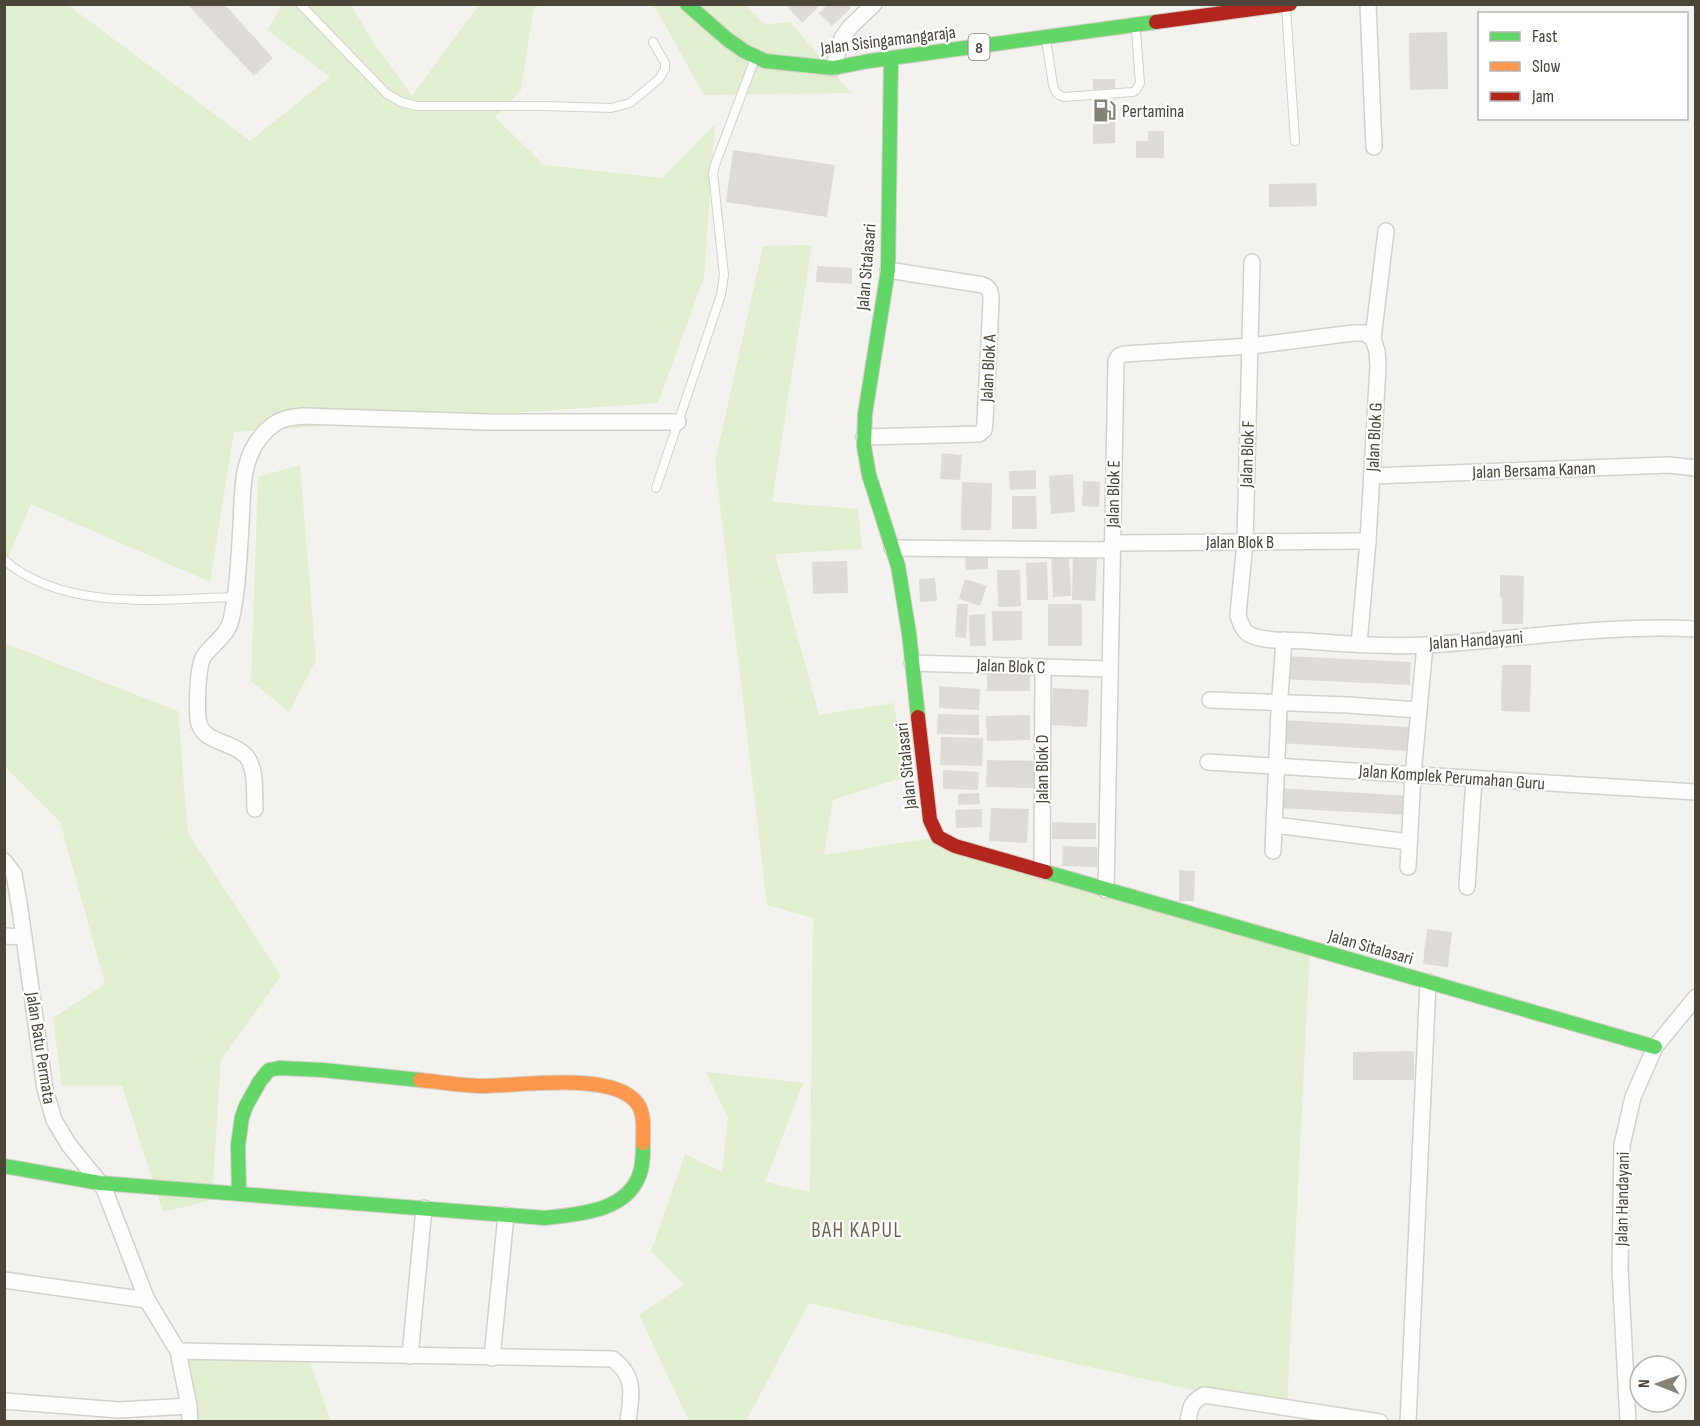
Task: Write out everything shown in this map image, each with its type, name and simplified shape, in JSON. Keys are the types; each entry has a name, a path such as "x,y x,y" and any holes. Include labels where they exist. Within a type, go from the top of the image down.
{"main road":[{"name":"Jalan Sisingamangaraja","path":"687,4 727,39 744,51 765,61 833,68 1247,7 1288,5"},
{"name":"Jalan Sitalasari","path":"891,58 888,270 864,414 864,446 869,474 898,566 930,820 938,837 955,846 1655,1047"},
{"path":"4,1166 100,1183 238,1194 424,1208 545,1218 602,1209 619,1200 632,1189 640,1175 643,1143 642,1112 635,1099 621,1090 600,1085 566,1083 484,1086 310,1068 276,1067 270,1069 261,1079 242,1115 238,1194"}],"street":[{"path":"833,68 842,38 874,4"},
{"path":"1368,4 1374,147"},
{"name":"Jalan Blok G","path":"1359,644 1368,541 1378,366 1377,351 1372,339 1386,231"},
{"name":"Jalan Blok F","path":"1252,262 1245,542 1238,615 1241,626 1256,638"},
{"name":"Jalan Blok A","path":"864,437 979,434 984,430 991,302 991,292 988,287 888,270"},
{"name":"Jalan Blok E","path":"1106,890 1116,361 1124,354 1251,346 1353,333 1365,333 1372,339"},
{"path":"255,809 251,765 246,756 234,747 206,736 201,728 198,720 199,670 204,657 231,623 235,597 243,480 247,459 258,439 273,425 285,419 303,416 487,422 678,422"},
{"name":"Jalan Bersama Kanan","path":"1372,476 1669,465 1695,468"},
{"name":"Jalan Blok B","path":"892,548 1368,541"},
{"name":"Jalan Handayani","path":"1256,638 1425,645 1629,628 1695,629"},
{"path":"1273,851 1284,640"},
{"path":"1408,867 1413,775 1425,645"},
{"name":"Jalan Blok C","path":"912,663 1110,669"},
{"name":"Jalan Blok D","path":"1042,871 1043,667"},
{"path":"1210,700 1418,710"},
{"name":"Jalan Komplek Perumahan Guru","path":"1208,762 1695,792"},
{"path":"1467,887 1474,778"},
{"path":"1275,825 1409,842"},
{"name":"Jalan Batu Permata","path":"4,861 14,874 45,1089 54,1120 69,1145 100,1183 147,1300 178,1351 190,1422"},
{"path":"4,936 24,937"},
{"path":"1408,1422 1428,982"},
{"name":"Jalan Handayani","path":"1629,1422 1620,1268 1622,1145 1634,1097 1655,1047 1695,997"},
{"path":"410,1356 424,1208"},
{"path":"492,1358 506,1215"},
{"path":"4,1280 147,1300"},
{"path":"178,1351 613,1359 624,1368 629,1379 631,1396 628,1422"},
{"path":"1188,1422 1190,1409 1195,1400 1204,1395 1380,1422"},
{"path":"4,1401 119,1416 189,1406"}],"lane":[{"path":"300,4 386,93 401,102 417,106 610,108 624,106 663,74 665,63 653,42"},
{"path":"1288,5 1295,141"},
{"path":"1046,38 1054,91 1059,95 1064,98 1133,92 1137,90 1140,83 1136,25"},
{"path":"656,488 721,295 723,274 714,182 715,165 756,57"},
{"path":"4,560 18,572 42,584 83,594 125,600 235,597"}],"green space":[{"path":"283,4 351,5 373,42 412,96 479,5 539,5 533,10 521,90 495,117 544,165 662,178 715,124 704,277 658,403 234,432 210,582 31,504 5,565 5,5 68,5 250,141 330,77 267,30"},
{"path":"651,5 745,5 765,25 790,22 851,93 704,95 656,9"},
{"path":"812,245 772,502 858,509 862,549 775,554 819,715 894,703 904,777 833,800 824,855 938,837 1310,948 1287,1407 1219,1396 809,1303 746,1421 689,1421 639,1315 684,1285 651,1251 685,1154 722,1172 728,1118 706,1072 803,1083 765,1182 810,1192 813,918 767,905 715,462 763,246"},
{"path":"300,465 316,660 289,712 251,681 258,477"},
{"path":"4,643 178,711 188,833 281,976 221,1060 212,1200 163,1212 122,1086 62,1086 53,1018 105,984 60,822 5,767"},
{"path":"178,1351 307,1354 331,1421 190,1421"}],"building":[{"path":"187,4 224,4 273,58 254,76"},
{"path":"788,4 821,4 802,23 787,6"},
{"path":"828,4 847,4 851,8 832,26 819,13"},
{"path":"1447,32 1448,89 1410,90 1409,33"},
{"name":"Pertamina","path":"1093,79 1115,79 1115,143 1093,144"},
{"path":"1148,131 1164,131 1164,158 1136,158 1136,141 1148,141"},
{"path":"733,150 835,165 827,217 726,202"},
{"path":"1316,183 1317,206 1269,207 1269,184"},
{"path":"817,266 852,268 852,284 816,282"},
{"path":"942,453 962,455 960,480 940,479"},
{"path":"1036,470 1036,489 1010,490 1009,471"},
{"path":"1073,474 1075,512 1051,514 1049,476"},
{"path":"1083,481 1100,482 1099,507 1082,506"},
{"path":"962,482 992,483 991,530 961,530"},
{"path":"1012,496 1036,496 1037,529 1012,529"},
{"path":"1069,553 1071,596 1053,597 1051,554"},
{"path":"988,555 988,569 966,570 965,556"},
{"path":"1073,558 1097,559 1095,601 1072,600"},
{"path":"847,561 848,593 813,594 812,562"},
{"path":"1047,562 1048,600 1027,600 1026,563"},
{"path":"997,570 1020,570 1021,606 998,607"},
{"path":"1500,575 1524,576 1523,624 1502,624"},
{"path":"935,578 937,601 920,602 919,579"},
{"path":"965,579 987,586 980,606 959,599"},
{"path":"957,604 968,604 966,638 955,637"},
{"path":"1048,604 1082,604 1082,646 1048,646"},
{"path":"992,611 1022,611 1022,640 993,641"},
{"path":"985,614 986,646 970,646 969,615"},
{"path":"1284,656 1411,662 1410,685 1282,679"},
{"path":"1502,665 1531,665 1530,712 1501,711"},
{"path":"987,670 1030,670 1030,691 987,691"},
{"path":"939,686 980,689 979,710 939,708"},
{"path":"1053,688 1089,690 1087,727 1051,725"},
{"path":"938,714 979,715 979,735 937,734"},
{"path":"1030,715 1030,740 987,741 986,716"},
{"path":"1280,720 1411,727 1409,751 1279,743"},
{"path":"941,737 983,738 982,766 940,765"},
{"path":"987,760 1035,761 1034,788 986,787"},
{"path":"943,770 979,772 978,790 943,789"},
{"path":"1278,788 1410,796 1409,815 1277,808"},
{"path":"979,793 980,804 958,805 958,794"},
{"path":"991,808 1029,809 1027,843 989,841"},
{"path":"982,809 982,827 956,828 955,810"},
{"path":"1052,822 1096,823 1096,839 1052,839"},
{"path":"1063,846 1097,847 1097,867 1062,866"},
{"path":"1179,870 1195,871 1194,901 1179,901"},
{"path":"1427,929 1452,932 1448,967 1423,964"},
{"path":"1414,1051 1414,1080 1353,1080 1353,1052"}],"traffic: fast":[{"path":"687,4 727,39 744,51 765,61 833,68 869,61 1156,22"},
{"path":"891,58 888,270 865,414 864,446 869,475 898,566 909,633 918,717"},
{"path":"1046,872 1655,1047"},
{"path":"239,1194 238,1145 242,1117 260,1081 269,1070 279,1068 322,1070 420,1080"},
{"path":"4,1166 100,1183 545,1218 599,1209 623,1197 639,1176 643,1143"}],"traffic: slow":[{"path":"420,1080 477,1086 565,1082 608,1087 625,1093 640,1107 643,1143"}],"traffic: jam":[{"path":"1156,22 1290,4"},
{"path":"918,717 930,820 938,837 955,846 1046,872"}],"place":[{"name":"Pertamina","path":"1104,111"}],"district":[{"name":"BAH KAPUL","path":"857,1230"}]}
